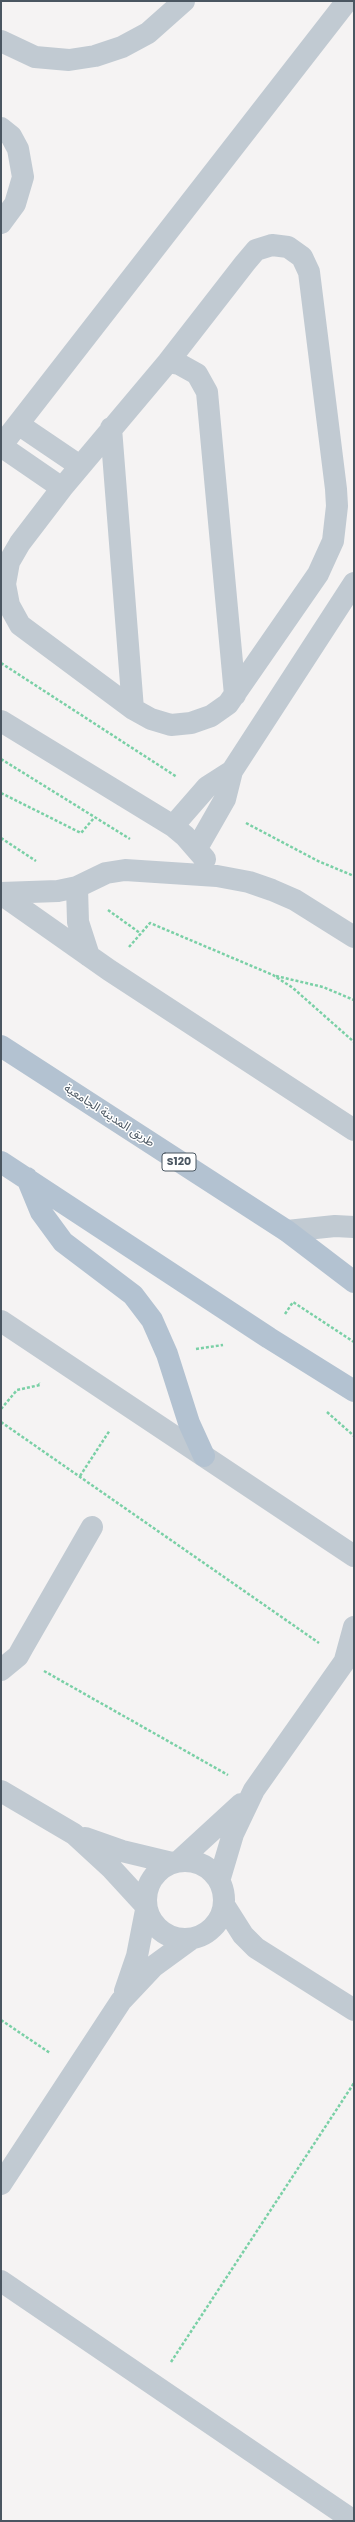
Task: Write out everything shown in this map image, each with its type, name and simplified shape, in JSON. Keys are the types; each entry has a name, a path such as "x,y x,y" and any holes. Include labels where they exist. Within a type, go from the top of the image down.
{"main road":[{"name":"طريق المدينة الجامعية","path":"1,1046 287,1232 354,1282"},
{"path":"1,1162 269,1338 354,1391"},
{"path":"27,1178 41,1212 63,1242 133,1295 152,1320 167,1354 189,1423 204,1456"}],"street":[{"path":"4,50 35,57 69,60 95,56 122,47 148,33 184,1"},
{"path":"62,488 1,446 347,1"},
{"path":"1,128 11,136 18,149 24,177 15,204 1,223"},
{"path":"272,245 288,247 302,257 309,272 336,489 336,524 328,557 318,574 235,695 228,704 211,716 191,724 164,723 151,719 133,709 20,625 9,606 5,584 9,562 20,543 111,428 168,362 256,250 272,245"},
{"path":"168,362 179,364 193,371 203,382 207,392 235,695"},
{"path":"18,424 80,466"},
{"path":"111,428 133,709"},
{"path":"197,848 220,808 232,771 354,583"},
{"path":"1,721 173,826 197,848 217,876"},
{"path":"173,826 200,793 232,771"},
{"path":"1,893 38,893 77,887 106,873 125,870 217,876 249,882 295,900 354,937"},
{"path":"77,887 78,922 89,956"},
{"path":"1,893 109,970 354,1130"},
{"path":"287,1232 335,1226 354,1227"},
{"path":"1,1321 204,1456 353,1560"},
{"path":"1,1670 18,1656 92,1527"},
{"path":"120,2001 137,1956 146,1908 146,1893 151,1880 160,1869 176,1862 219,1827 254,1790 349,1654 354,1627"},
{"path":"219,1881 233,1834 254,1790"},
{"path":"1,1791 74,1834 122,1851 176,1862 203,1865 219,1881 224,1895 224,1905 217,1924 205,1934 191,1939 154,1966 120,2001 1,2184"},
{"path":"74,1834 112,1869 146,1908 153,1923 164,1933 176,1938 191,1939"},
{"path":"224,1905 243,1935 256,1948 354,2010"},
{"path":"1,2281 354,2521"}],"path":[{"path":"1,663 200,793"},
{"path":"1,759 135,842"},
{"path":"1,793 81,833 94,818"},
{"path":"220,808 269,836 354,876"},
{"path":"109,970 150,924 273,975 323,987 354,1000"},
{"path":"273,975 293,988 354,1042"},
{"path":"1,1409 16,1390 40,1386 37,1365 44,1350"},
{"path":"1,1422 349,1654"},
{"path":"18,1656 254,1790"},
{"path":"1,2020 76,2070"},
{"path":"155,2386 354,2083"}]}
